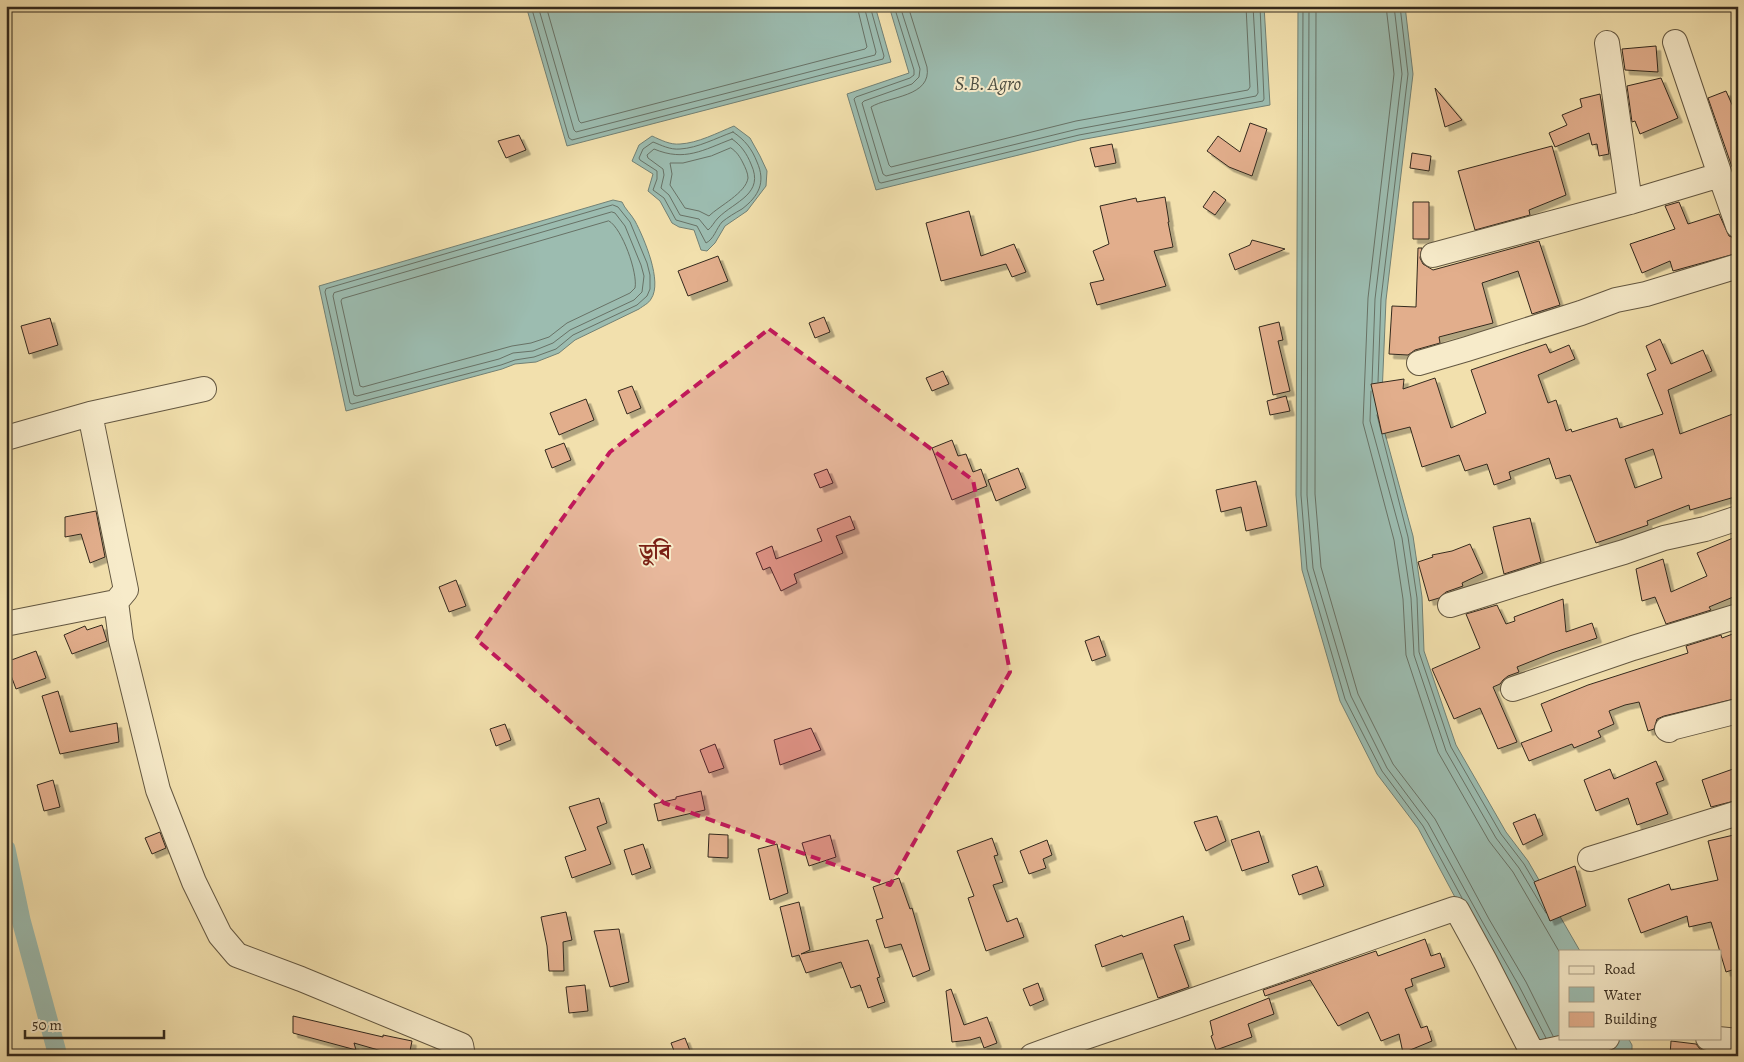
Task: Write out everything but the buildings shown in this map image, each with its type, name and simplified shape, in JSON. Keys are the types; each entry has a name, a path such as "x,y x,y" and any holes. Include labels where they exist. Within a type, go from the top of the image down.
{"street":[{"path":"1675,42 1738,226"},
{"path":"1607,43 1630,202"},
{"path":"1433,255 1630,202 1720,175"},
{"path":"1419,363 1581,313 1616,300 1646,294 1738,266"},
{"path":"6,438 90,414 204,389"},
{"path":"10,623 116,602 126,590 90,414"},
{"path":"1450,604 1624,552 1664,538 1706,529 1738,518"},
{"path":"116,602 121,640 158,790 194,882 220,935 237,955 301,979 461,1045 463,1056"},
{"path":"1513,689 1633,648 1738,616"},
{"path":"1669,730 1667,729 1738,711"},
{"path":"1590,859 1738,812"},
{"path":"1032,1056 1454,909 1457,910 1486,961 1533,1054 1598,1040"},
{"path":"1722,1039 1738,1040"}],"highlighted area":[{"path":"769,329 973,480 1010,672 890,885 664,803 476,639 610,452"}],"water":[{"path":"526,6 875,6 891,62 567,146"},
{"name":"S.B. Agro","path":"889,6 1264,6 1270,105 1080,140 876,190 847,94 909,73"},
{"path":"1298,6 1405,6 1413,74 1386,300 1381,419 1413,536 1422,597 1424,651 1456,745 1506,832 1528,861 1579,950 1559,950 1559,1040 1629,1040 1632,1045 1632,1056 1540,1056 1418,828 1377,774 1340,701 1302,570 1296,495"},
{"path":"734,126 750,138 760,156 767,171 766,186 747,211 725,226 715,243 707,251 701,250 694,230 679,227 672,223 660,201 648,191 653,174 632,161 639,145 652,136 673,144 680,144 694,142"},
{"path":"613,200 622,202 635,221 651,260 655,282 651,299 647,303 639,309 575,340 559,353 536,362 515,364 346,411 319,286"}],"waterway":[{"path":"6,849 21,920 58,1056"}],"district":[{"name":"ডুবি","path":"655,551"}]}
